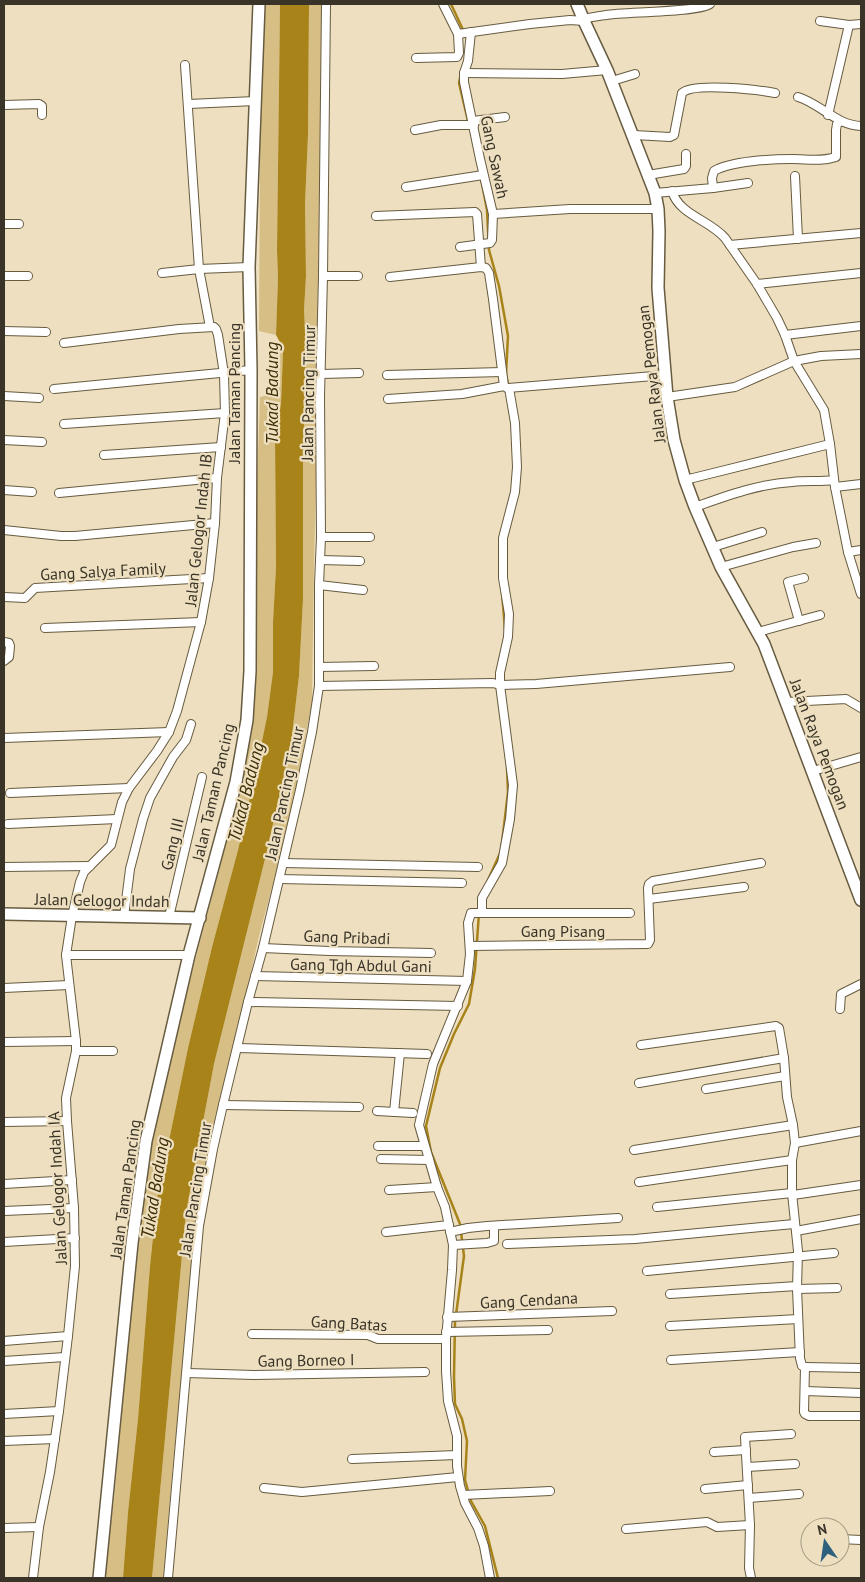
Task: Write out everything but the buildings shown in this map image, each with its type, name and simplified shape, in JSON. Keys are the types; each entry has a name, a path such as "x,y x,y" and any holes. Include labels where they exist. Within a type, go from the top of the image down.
{"street":[{"name":"Jalan Taman Pancing","path":"99,1578 132,1243 146,1142 189,955 236,782 247,720 250,671 251,370 249,267 259,4"},
{"name":"Jalan Pancing Timur","path":"168,1578 200,1226 213,1149 236,1048 284,862 312,732 319,686 326,4"},
{"path":"443,4 465,33"},
{"name":"Jalan Raya Pemogan","path":"578,4 612,81 648,175 658,193 658,288 668,397 674,440 684,480 721,567 764,644 813,771 857,875 861,900"},
{"path":"465,33 550,22 584,20 616,14 688,10 706,7 710,4"},
{"path":"820,21 849,25 861,24"},
{"path":"828,115 849,25"},
{"path":"416,58 457,57 465,33"},
{"name":"Gang Sawah","path":"465,33 468,61 464,73 464,82 470,124 493,214 570,210 658,209"},
{"name":"Jalan Gelogor Indah IB","path":"72,916 84,872 111,845 122,802 129,788 153,757 169,732 180,703 201,622 209,578 215,523 217,478 225,413 224,374 217,331 214,327 210,327 198,269 189,104 185,65"},
{"path":"464,73 562,74 607,70"},
{"path":"612,81 635,74"},
{"path":"634,135 670,137 674,135 682,94 688,89 752,89 776,93"},
{"path":"798,97 807,100 840,122 852,126 861,126"},
{"path":"189,104 255,102"},
{"path":"4,105 39,104 42,106 42,115"},
{"path":"415,130 441,125 470,124 505,117"},
{"path":"713,188 712,178 714,171 734,164 791,159 821,160 836,157 836,130 840,122"},
{"path":"648,175 684,169 686,166 686,154"},
{"path":"406,187 482,175"},
{"path":"795,176 798,239"},
{"path":"658,193 748,183"},
{"path":"670,191 681,206 720,232 730,245 757,284 777,318 794,361 824,410 831,482 848,552 859,580 861,594"},
{"path":"376,216 475,212 485,243 481,267"},
{"path":"460,247 492,240 493,214"},
{"path":"4,224 19,224"},
{"path":"730,245 861,233"},
{"path":"162,273 198,269 249,267"},
{"path":"390,277 486,268 489,273 493,298 502,372 515,423 517,467 515,492 503,538 504,578 509,614 508,637 497,684 513,785 510,819 502,863 482,898 478,913"},
{"path":"757,284 861,273"},
{"path":"4,276 28,276"},
{"path":"323,276 358,276"},
{"path":"785,335 861,326"},
{"path":"64,343 210,327"},
{"path":"4,331 46,332"},
{"path":"668,397 734,387 794,361 822,356 861,354"},
{"path":"54,389 251,370"},
{"path":"321,374 359,372"},
{"path":"387,375 502,372"},
{"path":"388,399 462,394 507,387 666,375"},
{"path":"4,396 39,398"},
{"path":"64,424 225,413"},
{"path":"4,440 42,442"},
{"path":"684,480 826,445"},
{"path":"104,455 221,447"},
{"path":"59,493 217,478"},
{"path":"694,507 763,486 791,482 861,484"},
{"path":"4,490 32,492"},
{"path":"4,530 61,536 215,523"},
{"path":"712,547 762,532"},
{"path":"321,537 370,537"},
{"path":"721,567 793,547 816,543"},
{"path":"848,552 861,550"},
{"path":"320,560 360,561"},
{"name":"Gang Salya Family","path":"4,598 28,597 33,588 209,578"},
{"path":"799,621 788,582 804,578"},
{"path":"319,585 363,590"},
{"path":"758,632 820,615"},
{"path":"45,628 201,622"},
{"path":"4,642 10,646 8,657 4,661"},
{"path":"319,667 374,666"},
{"path":"319,686 564,682 730,667"},
{"path":"787,702 846,699 861,708"},
{"path":"124,917 130,869 143,818 150,798 173,757 186,740 191,724"},
{"path":"4,738 169,732"},
{"path":"813,771 861,756"},
{"name":"Gang III","path":"169,918 202,777"},
{"path":"10,793 129,788"},
{"path":"8,824 118,818"},
{"path":"284,862 478,866"},
{"path":"744,886 649,899 648,888 649,884 654,882 760,863"},
{"path":"4,867 90,866"},
{"path":"280,879 462,883"},
{"name":"Gang Pisang","path":"474,946 648,944 650,940 649,899"},
{"path":"490,1578 478,1528 458,1477 457,1436 446,1391 453,1318 452,1270 454,1244 445,1207 420,1132 420,1118 433,1064 467,981 474,946 468,923 470,915 478,913 630,913"},
{"name":"Jalan Gelogor Indah","path":"4,914 200,918"},
{"name":"Jalan Gelogor Indah IA","path":"32,1578 59,1411 75,1266 74,1208 66,1098 76,1052 66,955 72,916"},
{"name":"Gang Pribadi","path":"263,948 430,953"},
{"path":"66,955 189,955"},
{"name":"Gang Tgh Abdul Gani","path":"255,976 467,981"},
{"path":"840,1009 842,994 861,984"},
{"path":"4,988 69,985"},
{"path":"248,1002 458,1006"},
{"path":"641,1045 778,1026 795,1143 792,1160 792,1194 798,1256 797,1288 800,1362 805,1367 861,1368"},
{"path":"4,1042 76,1041"},
{"path":"236,1048 427,1054"},
{"path":"76,1052 113,1051"},
{"path":"394,1112 400,1053"},
{"path":"639,1083 784,1058"},
{"path":"706,1089 785,1076"},
{"path":"223,1105 359,1107"},
{"path":"377,1111 413,1113"},
{"path":"4,1122 67,1120"},
{"path":"634,1150 793,1125"},
{"path":"795,1143 861,1131"},
{"path":"378,1146 424,1146"},
{"path":"381,1159 429,1160"},
{"path":"639,1182 792,1160"},
{"path":"4,1184 72,1180"},
{"path":"658,1207 792,1194 861,1185"},
{"path":"389,1190 437,1187"},
{"path":"4,1211 74,1208"},
{"path":"386,1232 451,1230 618,1218"},
{"path":"507,1244 635,1239 795,1227 861,1219"},
{"path":"454,1244 494,1241 494,1226"},
{"path":"4,1242 75,1238"},
{"path":"647,1271 834,1253"},
{"path":"670,1294 836,1288"},
{"name":"Gang Cendana","path":"453,1318 612,1310"},
{"path":"670,1326 798,1319"},
{"name":"Gang Batas","path":"252,1334 368,1335 378,1339 548,1330"},
{"path":"4,1341 68,1338"},
{"path":"4,1346 68,1338"},
{"path":"671,1360 800,1352"},
{"path":"4,1361 65,1357"},
{"path":"805,1367 805,1414 810,1416 861,1416"},
{"name":"Gang Borneo I","path":"187,1373 254,1375 425,1372"},
{"path":"805,1391 861,1393"},
{"path":"4,1414 59,1411"},
{"path":"751,1578 749,1568 750,1525 745,1437 791,1434"},
{"path":"4,1441 54,1439"},
{"path":"714,1452 746,1450"},
{"path":"352,1459 457,1455"},
{"path":"747,1468 795,1464"},
{"path":"264,1488 302,1492 458,1477"},
{"path":"705,1489 748,1486"},
{"path":"466,1495 550,1492"},
{"path":"749,1498 799,1494"},
{"path":"626,1529 706,1522 717,1527 750,1525"},
{"path":"4,1528 39,1527"}],"shaded area":[{"path":"261,4 280,4 276,335 259,331"},
{"name":"Tukad Badung","path":"280,4 309,4 308,135 305,204 306,276 304,310 306,348 303,460 303,599 299,676 291,744 265,859 214,1064 186,1212 152,1578 123,1578 157,1199 188,1048 238,850 256,770 267,717 273,672 276,567 275,434 281,403 283,352 283,348 276,335"},
{"path":"309,4 323,4 312,702 291,815 258,940 208,1147 198,1217 163,1578 152,1578 186,1212 214,1064 265,859 291,744 299,676 303,599 303,460 306,348 304,310 306,276 305,204 308,135"},
{"path":"283,352 281,403 275,434 276,567 273,672 267,717 238,850 188,1048 157,1199 123,1578 103,1578 114,1501 139,1220 147,1160 178,1025 219,870 234,802 254,679 256,613 255,542 260,397 269,394 274,389 274,355"}],"waterway":[{"path":"451,4 464,32"},
{"path":"461,73 459,83 468,121"},
{"path":"481,178 487,210 489,250 499,286 508,336 506,374 508,384"},
{"path":"502,593 505,629"},
{"path":"488,880 501,851 508,792 507,768"},
{"path":"479,913 475,969 469,1004 440,1068 426,1126 431,1152 460,1224 464,1256 455,1322 455,1404 462,1419 467,1441 465,1480 471,1501 485,1526 498,1578"}]}
